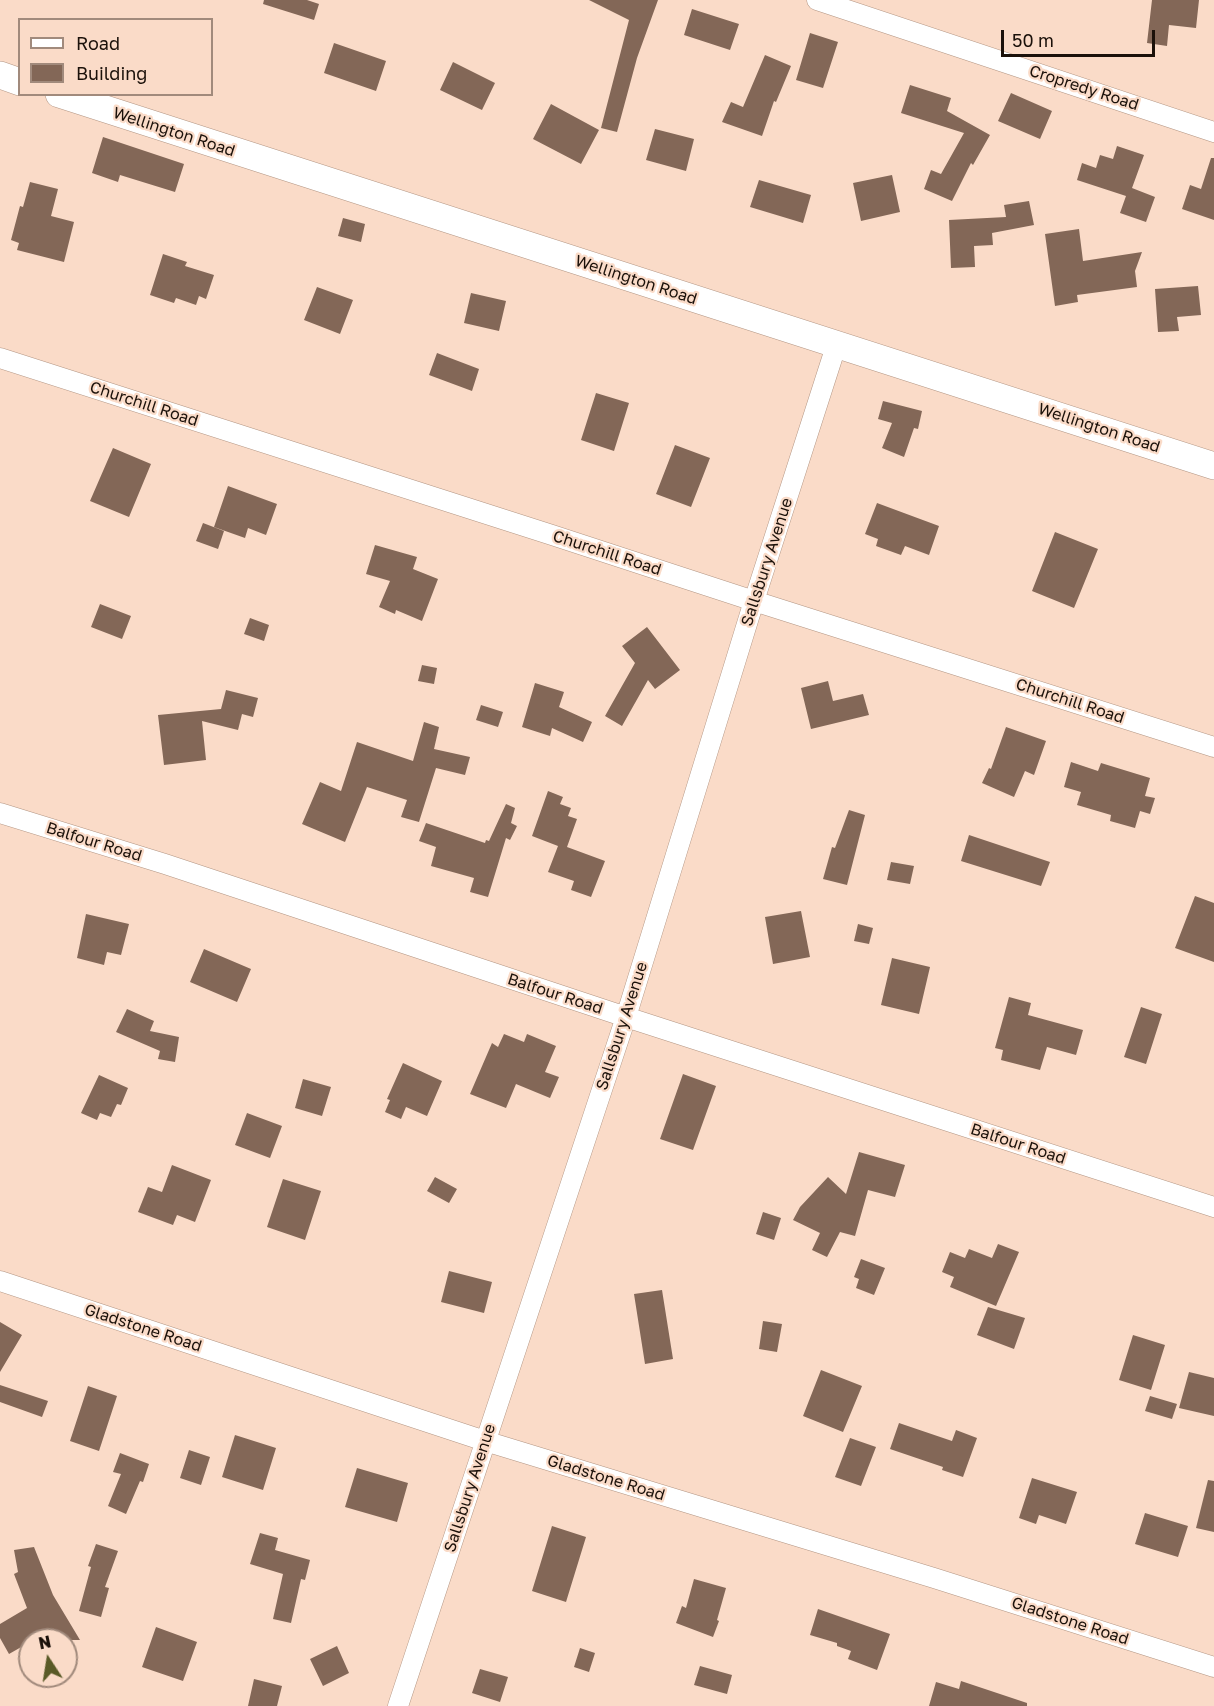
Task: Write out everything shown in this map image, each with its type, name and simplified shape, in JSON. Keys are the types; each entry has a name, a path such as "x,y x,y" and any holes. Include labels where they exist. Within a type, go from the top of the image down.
{"main road":[{"path":"0,75 18,81"},
{"name":"Wellington Road","path":"65,96 1214,466"}],"street":[{"name":"Cropredy Road","path":"817,0 1214,132"},
{"name":"Sallsbury Avenue","path":"398,1706 626,1017 754,601 837,344"},
{"name":"Churchill Road","path":"0,358 1214,747"},
{"name":"Balfour Road","path":"0,813 165,864 626,1017 1214,1207"},
{"name":"Gladstone Road","path":"0,1281 485,1441 934,1578 1214,1667"}],"building":[{"path":"264,0 307,0 319,4 314,20 263,4"},
{"path":"589,0 658,0 637,58 617,132 601,128 629,20"},
{"path":"1152,0 1199,0 1196,28 1169,25 1167,46 1147,43"},
{"path":"692,9 739,24 730,50 684,35"},
{"path":"810,33 838,42 823,88 796,80"},
{"path":"334,43 386,61 376,91 324,73"},
{"path":"765,55 791,66 776,102 774,101 762,136 722,122 731,102 743,107"},
{"path":"453,62 495,83 482,110 440,90"},
{"path":"910,85 951,98 947,111 990,135 973,165 971,163 952,201 924,189 931,170 941,174 964,133 901,113"},
{"path":"1011,93 1052,111 1040,139 998,121"},
{"path":"551,104 599,130 581,164 533,139"},
{"path":"655,129 694,139 686,171 646,160"},
{"path":"103,137 184,164 175,192 120,175 118,182 92,173"},
{"path":"1117,146 1144,155 1132,188 1155,197 1146,222 1120,213 1126,196 1077,180 1082,163 1096,168 1100,155 1113,159"},
{"path":"1211,158 1214,158 1214,220 1182,209 1190,185 1201,189"},
{"path":"892,175 900,212 861,221 853,183"},
{"path":"759,180 811,195 803,223 750,207"},
{"path":"30,182 58,189 51,216 74,222 64,262 17,250 19,243 11,240 20,206 23,207"},
{"path":"1029,201 1034,225 992,233 993,245 974,246 975,267 951,268 949,220 1006,217 1004,205"},
{"path":"343,218 365,224 361,242 338,236"},
{"path":"1079,229 1083,261 1142,252 1135,271 1137,287 1077,295 1078,302 1055,306 1045,234"},
{"path":"163,254 187,262 185,266 214,275 206,299 199,296 196,305 176,298 174,303 150,295"},
{"path":"1198,286 1201,315 1177,317 1179,331 1158,332 1155,289"},
{"path":"317,287 353,300 340,334 304,320"},
{"path":"471,293 506,301 499,331 464,323"},
{"path":"437,353 479,369 472,391 429,375"},
{"path":"596,393 629,403 614,451 581,440"},
{"path":"883,401 922,411 918,429 914,428 904,457 882,448 892,423 878,419"},
{"path":"675,445 710,458 691,507 656,494"},
{"path":"113,448 151,464 129,517 90,501"},
{"path":"228,486 277,504 266,535 248,528 245,538 214,527"},
{"path":"877,503 939,526 929,555 905,546 901,555 876,546 878,539 865,534"},
{"path":"203,523 224,531 218,549 196,541"},
{"path":"1055,532 1098,549 1074,608 1032,591"},
{"path":"375,545 417,557 413,569 438,579 422,621 396,610 395,614 379,607 390,581 366,574"},
{"path":"100,604 131,616 122,639 91,627"},
{"path":"250,618 269,625 264,641 244,634"},
{"path":"647,627 680,670 655,689 648,680 622,726 605,716 635,663 622,646"},
{"path":"422,665 437,668 434,684 418,681"},
{"path":"828,681 833,701 863,694 869,715 811,729 801,688"},
{"path":"535,683 564,692 559,707 592,722 583,742 552,728 550,736 522,727"},
{"path":"226,690 258,698 253,717 242,714 238,730 202,721 206,760 164,765 158,715 221,709"},
{"path":"481,705 503,712 498,727 476,720"},
{"path":"424,722 439,727 434,749 470,757 465,775 436,768 419,822 401,817 407,800 367,787 345,842 302,824 320,782 341,791 357,742 413,761"},
{"path":"1006,727 1046,741 1034,775 1025,771 1014,797 982,783 989,768 991,769"},
{"path":"1071,762 1098,771 1101,763 1150,778 1145,796 1155,798 1150,814 1140,811 1135,828 1110,821 1111,815 1077,805 1081,792 1064,787"},
{"path":"548,791 563,797 560,804 571,808 568,816 577,819 567,847 605,861 591,897 571,890 574,881 548,872 558,846 532,836"},
{"path":"506,804 515,808 511,823 517,826 510,840 506,838 488,897 470,892 474,878 431,866 436,847 419,841 426,823 485,843 486,840 489,841"},
{"path":"849,810 865,815 847,885 823,879 832,847 835,848"},
{"path":"969,835 1050,862 1041,886 961,861"},
{"path":"891,862 914,866 910,884 887,880"},
{"path":"1195,896 1214,903 1214,962 1175,948"},
{"path":"801,911 810,957 773,964 765,917"},
{"path":"86,914 129,924 121,955 107,952 104,965 77,958"},
{"path":"858,924 873,928 869,944 854,941"},
{"path":"204,949 251,969 237,1002 190,982"},
{"path":"892,958 930,967 919,1014 881,1005"},
{"path":"1009,997 1031,1003 1028,1015 1083,1030 1076,1055 1047,1047 1040,1070 1001,1060 1003,1050 995,1048"},
{"path":"1141,1007 1162,1014 1146,1064 1124,1057"},
{"path":"127,1009 154,1021 150,1031 179,1037 175,1062 158,1059 160,1051 116,1032"},
{"path":"504,1034 524,1042 527,1034 556,1046 545,1072 559,1077 550,1098 516,1084 506,1108 470,1094 492,1043 498,1047"},
{"path":"403,1063 442,1081 427,1116 406,1107 401,1119 385,1112 390,1100 387,1099"},
{"path":"683,1074 716,1086 693,1150 660,1139"},
{"path":"99,1075 128,1088 121,1105 117,1104 111,1117 100,1113 97,1120 81,1113"},
{"path":"303,1079 331,1087 322,1116 295,1108"},
{"path":"247,1113 282,1126 270,1158 235,1145"},
{"path":"859,1152 905,1165 895,1197 868,1190 855,1236 840,1232 827,1257 812,1250 820,1233 793,1220 800,1207 828,1177 846,1194"},
{"path":"172,1165 211,1180 195,1222 177,1215 173,1225 138,1212 148,1187 162,1192"},
{"path":"435,1177 457,1189 449,1203 427,1191"},
{"path":"283,1179 321,1191 305,1240 267,1227"},
{"path":"763,1212 781,1218 774,1240 756,1234"},
{"path":"998,1244 1019,1252 996,1306 950,1287 954,1277 942,1272 950,1252 965,1258 969,1249 992,1258"},
{"path":"861,1259 885,1268 874,1295 856,1288 859,1279 854,1277"},
{"path":"449,1271 492,1282 484,1313 441,1302"},
{"path":"662,1290 673,1359 645,1364 634,1294"},
{"path":"988,1307 1025,1318 1014,1349 977,1335"},
{"path":"763,1321 782,1324 777,1352 759,1349"},
{"path":"0,1322 22,1335 0,1372"},
{"path":"1133,1335 1165,1345 1151,1390 1119,1380"},
{"path":"821,1370 862,1386 843,1432 803,1416"},
{"path":"1189,1372 1214,1378 1214,1416 1179,1408"},
{"path":"0,1385 48,1401 42,1417 0,1402"},
{"path":"88,1386 117,1396 99,1451 70,1441"},
{"path":"1150,1396 1177,1404 1172,1419 1145,1411"},
{"path":"899,1423 952,1441 956,1430 977,1438 963,1477 942,1470 943,1467 890,1449"},
{"path":"235,1435 276,1448 263,1490 222,1477"},
{"path":"850,1438 876,1447 861,1486 835,1477"},
{"path":"189,1450 210,1457 201,1485 180,1478"},
{"path":"120,1453 149,1464 143,1482 140,1481 126,1514 108,1506 121,1474 113,1472"},
{"path":"357,1468 408,1483 397,1522 345,1507"},
{"path":"1032,1478 1077,1492 1066,1524 1039,1515 1036,1524 1019,1518"},
{"path":"1208,1480 1214,1481 1214,1532 1196,1528"},
{"path":"1145,1513 1188,1526 1178,1557 1135,1544"},
{"path":"552,1526 586,1537 566,1602 532,1591"},
{"path":"260,1533 278,1538 275,1550 310,1560 305,1580 301,1579 291,1623 273,1619 283,1574 250,1564"},
{"path":"96,1544 118,1551 105,1587 109,1588 101,1617 79,1611 91,1567 88,1566"},
{"path":"34,1547 53,1595 73,1628 18,1628 18,1649 9,1654 0,1638 0,1624 27,1608 14,1574 18,1572 14,1550"},
{"path":"694,1579 726,1588 713,1637 676,1623 682,1606 686,1608"},
{"path":"818,1609 890,1634 877,1670 848,1659 851,1651 837,1646 837,1643 810,1635"},
{"path":"156,1627 197,1642 183,1681 142,1667"},
{"path":"337,1646 349,1673 323,1686 310,1659"},
{"path":"580,1648 595,1653 589,1672 574,1667"},
{"path":"700,1666 732,1675 727,1694 694,1685"},
{"path":"480,1669 508,1677 500,1702 472,1693"},
{"path":"254,1679 282,1686 277,1706 248,1706"},
{"path":"961,1681 1027,1703 1027,1706 929,1706 936,1682 959,1689"}]}
